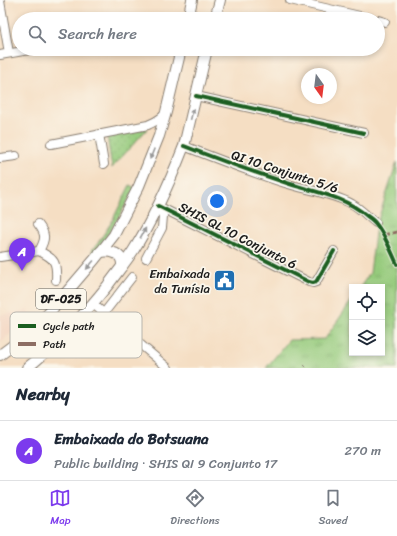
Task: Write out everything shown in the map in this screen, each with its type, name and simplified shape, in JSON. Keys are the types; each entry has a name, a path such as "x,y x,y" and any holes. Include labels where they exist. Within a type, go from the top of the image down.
{"main road":[{"path":"189,12 192,0"},
{"path":"217,12 220,0"},
{"name":"DF-025","path":"50,312 114,235 139,186 159,136 179,56"},
{"name":"DF-025","path":"85,312 134,250 160,207 184,146 205,56"},
{"path":"114,235 118,248 126,252 134,250"},
{"path":"100,252 114,252 121,258 123,262 122,266"},
{"name":"DF-025","path":"0,355 10,348"},
{"name":"DF-025","path":"27,368 39,358"}],"street":[{"path":"290,0 342,12"},
{"path":"0,2 9,53"},
{"path":"0,54 12,53"},
{"path":"196,96 364,133"},
{"path":"51,144 148,125 162,118 166,112"},
{"path":"148,125 156,130 159,136"},
{"path":"99,134 104,164"},
{"name":"QI 10 Conjunto 5/6","path":"184,146 235,166 336,197 360,209 376,223"},
{"path":"0,158 16,156"},
{"path":"146,258 162,228 163,216 160,207"},
{"name":"SHIS QL 10 Conjunto 6","path":"160,207 309,282 316,282 334,251"},
{"path":"38,224 44,237 43,244 39,251"},
{"path":"0,257 39,251 55,262 57,268 56,280"},
{"path":"105,312 132,277"},
{"path":"93,304 103,312"},
{"path":"142,346 168,368"}],"path":[{"path":"304,365 307,368"}],"shaded area":[{"path":"28,310 29,312 17,312"},
{"path":"10,313 10,334 0,342 0,315"}],"green space":[{"path":"148,128 112,168 107,136"},
{"path":"397,162 397,368 266,368 289,340 325,339 349,304 349,356 385,356 385,284 362,284 370,273 376,226"},
{"path":"130,185 135,188 115,224 95,254 92,253 92,248 94,249 111,223"}],"marked path":[{"path":"383,235 397,232"}],"cycle path":[{"path":"196,96 364,133"},
{"path":"184,146 246,169 348,203 375,223 385,238 397,264"},
{"path":"158,206 309,282 316,282 334,251"}],"place":[{"name":"Embaixada do Botsuana","path":"22,271"},
{"name":"Embaixada da Tunísia","path":"225,280"}]}
